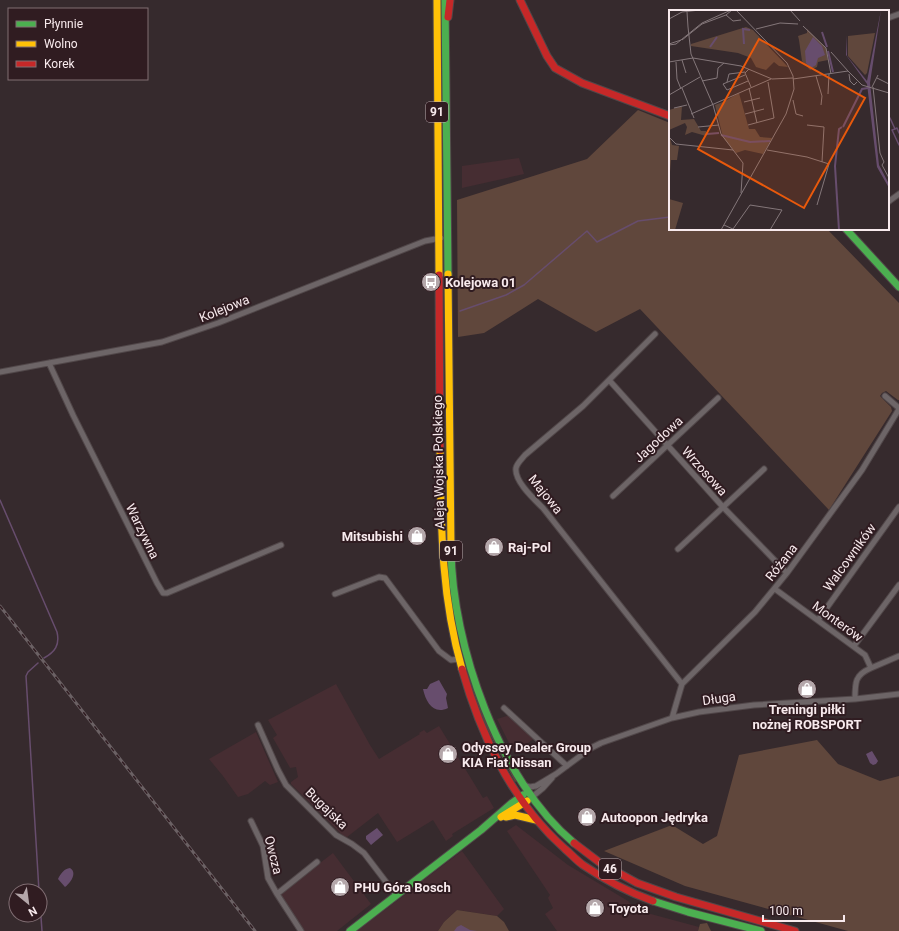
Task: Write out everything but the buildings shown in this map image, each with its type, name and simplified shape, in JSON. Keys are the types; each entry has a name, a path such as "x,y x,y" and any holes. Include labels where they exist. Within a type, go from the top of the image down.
{"main road":[{"name":"Aleja Wojska Polskiego","path":"437,0 441,538 448,610 459,660 469,694 482,728 507,777 521,800 553,840 571,856 593,872 617,886 665,904 761,931"},
{"name":"Aleja Wojska Polskiego","path":"445,0 450,542 457,609 471,669 483,705 501,745 528,791 543,811 579,848 601,864 627,878 671,895 795,931"},
{"path":"446,37 450,0"},
{"path":"520,0 547,56 555,68 582,82 669,114"},
{"path":"848,230 899,286"},
{"path":"350,931 521,800 528,791"},
{"path":"490,823 513,815 536,820"}],"street":[{"path":"889,18 899,14"},
{"path":"889,201 899,194"},
{"name":"Kolejowa","path":"0,372 134,348 170,340 218,323 425,241 448,236"},
{"name":"Majowa","path":"655,334 583,406 525,455 518,463 516,470 521,484 543,508 682,684"},
{"name":"Warzywna","path":"49,363 73,415 157,583 164,593 281,545"},
{"name":"Wrzosowa","path":"609,380 723,508 787,573"},
{"path":"885,396 899,409"},
{"name":"Jagodowa","path":"612,496 668,446 718,398"},
{"name":"Różana","path":"672,718 682,684 755,612 775,589 862,470 899,409"},
{"path":"678,549 764,469"},
{"name":"Walcowników","path":"818,620 899,507"},
{"path":"335,594 379,578 385,578 439,651 451,660 459,660"},
{"path":"854,646 899,585"},
{"name":"Monterów","path":"775,589 865,655 871,668"},
{"path":"855,699 855,686 857,678 860,674 899,656"},
{"name":"Długa","path":"528,791 530,787 536,786 556,774 591,748 601,743 672,718 727,707 855,699 899,694"},
{"path":"504,708 567,766"},
{"name":"Bugajska","path":"258,725 286,785 336,835 359,848 396,895"},
{"name":"Długa","path":"528,791 543,788 556,774"},
{"name":"Owcza","path":"251,821 263,846 268,878 301,931"},
{"name":"Owcza","path":"277,894 317,862"}],"shaded area":[{"path":"638,110 669,123 669,230 828,230 899,303 899,400 886,391 880,396 891,407 892,411 829,510 640,309 596,332 538,299 484,333 458,337 457,200 587,159"},
{"path":"519,158 524,174 462,188 462,166"},
{"path":"469,674 518,780 515,782 485,725 467,675"},
{"path":"439,680 447,694 446,698 448,708 443,710 435,709 431,706 426,699 423,689 427,689 430,684"},
{"path":"336,684 379,759 424,730 427,733 439,726 483,798 487,796 494,808 452,834 453,836 446,841 433,820 397,842 378,813 347,837 343,836 291,784 291,782 298,777 296,767 290,768 273,738 277,735 268,720"},
{"path":"510,715 535,738 514,753 497,719"},
{"path":"256,732 278,782 270,785 265,781 248,794 238,797 209,759"},
{"path":"817,740 838,764 880,781 899,776 899,931 848,931 685,886 604,851 672,825 703,844 717,836 739,755"},
{"path":"872,751 878,761 873,765 870,763 866,754"},
{"path":"516,825 568,865 628,901 636,910 699,927 698,931 557,931 545,914 553,908 548,898 550,895 507,831"},
{"path":"377,828 383,835 371,845 366,839 366,836"},
{"path":"462,851 504,909 497,916 457,910 444,922 438,931 357,931 409,893"},
{"path":"333,853 371,904 337,931 304,931 281,896 281,893"},
{"path":"70,868 73,875 71,881 65,887 58,879 66,869"},
{"path":"457,910 497,916 504,922 509,931 438,931 444,922"},
{"path":"707,923 711,931 698,931 700,924"},
{"path":"461,925 470,930 477,931 454,931"}],"waterway":[{"path":"889,119 890,118 895,129 897,128 899,133"},
{"path":"895,129 892,130 899,145"},
{"path":"460,311 506,295 524,285 587,231 597,242 638,221 669,217"},
{"path":"0,500 57,632 58,641 56,648 44,658"},
{"path":"38,663 28,672 26,676 39,883"},
{"path":"41,923 42,931"}],"railway":[{"path":"0,606 255,931"}],"traffic: fast":[{"path":"445,0 448,274"},
{"path":"847,230 899,287"},
{"path":"451,549 453,587 460,627 471,668 485,709 502,748 523,784 547,817 574,843"},
{"path":"350,931 481,830 523,795"},
{"path":"653,901 688,912 761,931"}],"traffic: slow":[{"path":"437,0 439,275"},
{"path":"448,274 451,549"},
{"path":"440,450 442,533 446,588 455,642 462,669"},
{"path":"501,817 527,801"},
{"path":"506,817 515,815 536,820"}],"traffic: jam":[{"path":"448,17 450,0"},
{"path":"520,0 547,56 555,68 582,83 669,116"},
{"path":"439,275 440,450"},
{"path":"462,669 489,743 514,789 546,831 583,865 617,885 653,901"},
{"path":"574,843 599,862 637,883 676,897 795,931"}],"place":[{"name":"Kolejowa 01","path":"431,282"},
{"name":"Mitsubishi","path":"417,536"},
{"name":"Raj-Pol","path":"494,547"},
{"name":"Treningi piłki nożnej ROBSPORT","path":"807,689"},
{"name":"Odyssey Dealer Group KIA Fiat Nissan","path":"448,754"},
{"name":"Autoopon Jędryka","path":"587,817"},
{"name":"PHU Góra Bosch","path":"340,887"},
{"name":"Toyota","path":"595,908"}]}
